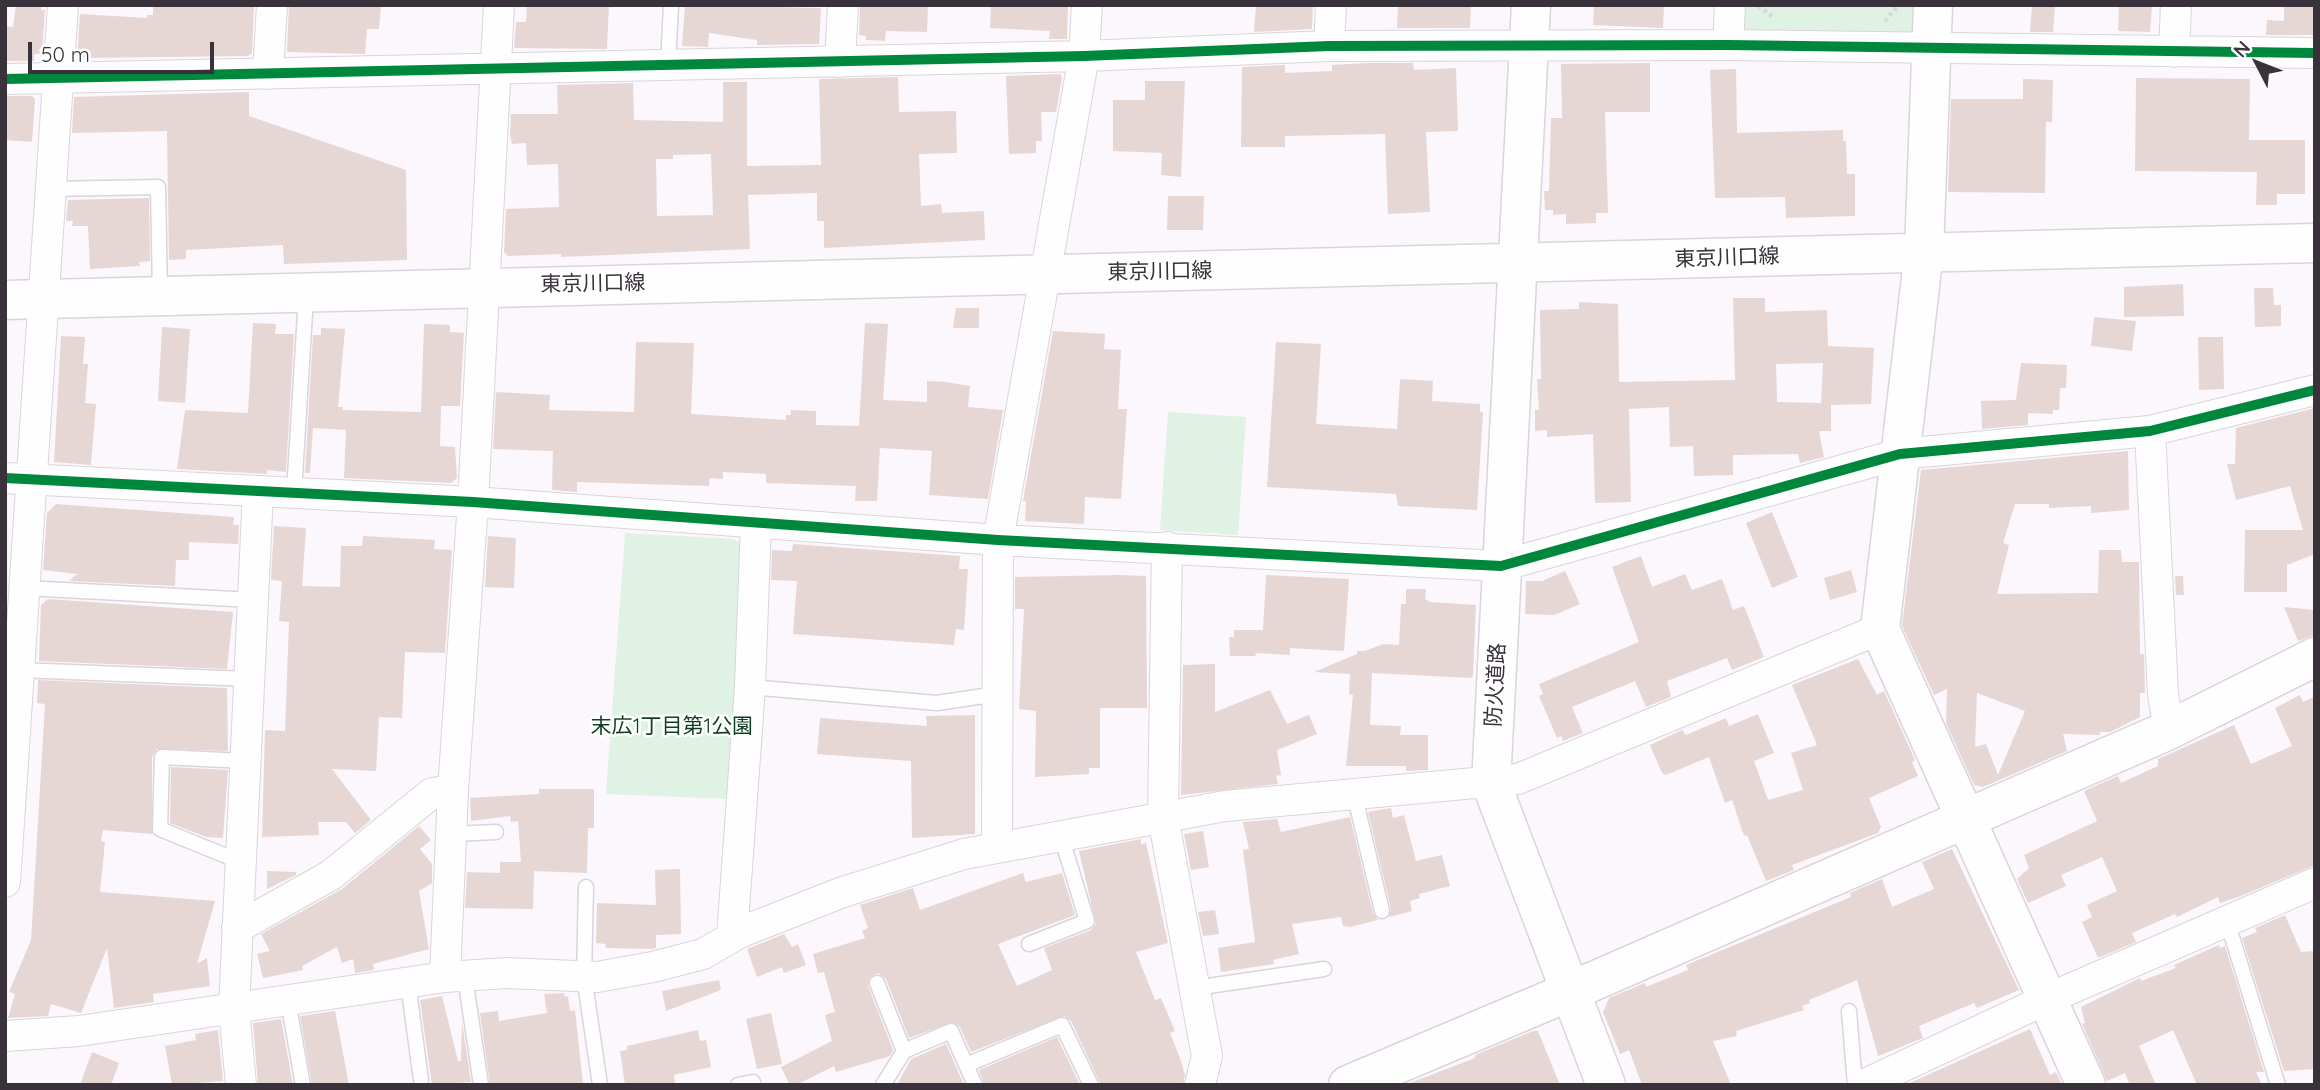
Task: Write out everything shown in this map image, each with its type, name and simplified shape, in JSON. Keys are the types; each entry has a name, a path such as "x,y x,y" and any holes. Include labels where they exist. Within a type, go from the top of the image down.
{"street":[{"path":"5,882 25,588 19,479 45,301 63,5"},
{"path":"268,74 272,5"},
{"path":"455,977 453,790 472,502 499,5"},
{"path":"840,62 843,5"},
{"path":"997,848 998,540 1084,56 1087,5"},
{"path":"1329,47 1331,5"},
{"name":"防火道路","path":"1531,5 1491,783 1606,1085"},
{"path":"1728,46 1730,5"},
{"path":"1933,5 1924,252 1880,629 2085,1085"},
{"path":"2174,52 2176,5"},
{"path":"5,79 840,62 1329,47 1728,46 2315,53"},
{"name":"東京川口線","path":"5,300 45,301 160,294 306,293 2315,243"},
{"path":"19,479 472,502 998,540 1501,566 1900,454 2150,431 2315,390"},
{"path":"2150,431 2163,694 2169,730"},
{"path":"241,1085 234,1009 258,491"},
{"path":"732,937 750,687 756,522"},
{"path":"1167,547 1163,817 1207,1056 1200,1085"},
{"path":"5,1036 79,1031 455,977 508,973 584,976 653,967 703,954 732,937 843,892 964,854 1225,806 1518,779 1880,629"},
{"path":"1348,1085 1571,991 2169,730 2315,657"},
{"path":"237,928 331,875 432,793 453,790"},
{"path":"1869,1083 2047,999 2315,883"}],"lane":[{"path":"668,65 671,5"},
{"path":"50,189 158,187 160,294"},
{"path":"294,493 306,293"},
{"path":"25,588 253,600"},
{"path":"19,670 249,679"},
{"path":"750,687 937,703 997,694"},
{"path":"241,862 160,828 162,757 246,761"},
{"path":"1354,793 1381,911"},
{"path":"452,834 496,832"},
{"path":"1029,944 1087,921 1061,836"},
{"path":"586,887 584,976 602,1080 600,1085"},
{"path":"2227,921 2278,1085"},
{"path":"1195,988 1324,969"},
{"path":"455,977 481,1085"},
{"path":"408,983 421,1080"},
{"path":"877,983 904,1051"},
{"path":"288,1001 303,1085"},
{"path":"1849,1011 1869,1083"},
{"path":"967,1065 1062,1025 1091,1085"},
{"path":"883,1085 904,1051 951,1031 975,1085"}],"green space":[{"path":"1739,5 1921,5 1920,26 1907,41 1749,37 1738,25"},
{"path":"1168,412 1246,417 1238,535 1160,530"},
{"name":"末広1丁目第1公園","path":"625,533 734,539 745,549 729,799 606,794"}],"building":[{"path":"16,5 42,5 41,10 45,10 42,54 34,54 34,61 5,61 5,26 13,27"},
{"path":"153,5 254,5 252,53 248,56 77,58 80,14 147,18 147,15 153,15"},
{"path":"289,5 381,5 379,29 367,29 365,54 287,52"},
{"path":"527,5 609,5 607,49 514,48 516,22 526,22"},
{"path":"685,5 821,8 819,44 757,45 757,40 709,33 708,47 682,46"},
{"path":"860,5 928,5 927,32 886,31 885,41 866,40 866,36 859,35"},
{"path":"991,5 1068,5 1067,39 1049,39 1050,31 990,28"},
{"path":"1256,5 1313,5 1312,29 1254,32"},
{"path":"1398,5 1471,5 1470,28 1397,28"},
{"path":"1594,5 1664,5 1663,28 1593,25"},
{"path":"2032,5 2055,6 2053,32 2030,32"},
{"path":"2119,5 2152,5 2150,32 2118,31"},
{"path":"2284,5 2315,5 2315,35 2266,35 2267,20 2284,21"},
{"path":"1413,63 1414,70 1456,68 1458,131 1426,132 1430,212 1388,214 1385,134 1285,136 1285,147 1241,147 1242,67 1285,65 1285,73 1332,71 1332,65"},
{"path":"1650,63 1650,112 1605,112 1608,213 1596,213 1596,223 1566,224 1566,214 1553,215 1553,210 1545,210 1544,191 1549,191 1551,118 1562,118 1561,64"},
{"path":"1736,69 1737,133 1843,130 1847,174 1855,174 1855,216 1786,218 1785,197 1715,198 1710,70"},
{"path":"1060,74 1062,78 1056,112 1041,112 1042,141 1036,141 1036,153 1009,154 1006,76"},
{"path":"898,77 899,112 956,111 957,153 919,154 921,206 941,204 942,213 984,211 985,240 824,248 824,221 817,221 817,193 748,195 750,249 561,257 561,254 508,256 504,252 506,209 559,207 558,164 527,165 526,143 512,144 510,135 511,114 558,114 557,85 633,83 634,120 723,122 723,82 747,82 747,166 821,165 819,79","holes":["711,154 713,215 657,216 656,159 673,159 673,155"]},
{"path":"2136,78 2250,79 2249,140 2305,140 2305,194 2277,194 2277,205 2256,205 2257,172 2135,171"},
{"path":"2023,79 2053,80 2052,122 2046,122 2045,193 1948,192 1951,99 2023,99"},
{"path":"1145,81 1185,81 1181,177 1161,175 1162,153 1113,151 1113,100 1145,100"},
{"path":"249,92 249,116 406,170 407,260 284,264 283,245 186,250 186,259 169,260 167,131 72,133 74,97"},
{"path":"5,96 32,96 35,99 32,142 5,140"},
{"path":"1168,196 1204,196 1203,230 1167,230"},
{"path":"149,198 150,261 139,262 140,266 90,269 88,226 72,226 73,221 66,221 68,200"},
{"path":"2183,284 2184,316 2124,317 2124,287"},
{"path":"2254,288 2273,288 2274,305 2281,305 2281,326 2255,327"},
{"path":"1733,298 1765,298 1765,312 1827,310 1828,346 1874,348 1871,404 1831,405 1831,431 1819,431 1824,457 1800,463 1798,454 1733,455 1733,475 1694,476 1693,446 1670,447 1669,407 1629,409 1631,502 1595,503 1593,434 1547,437 1547,430 1535,431 1535,410 1539,410 1537,379 1541,379 1540,310 1579,309 1579,302 1618,304 1619,382 1735,380","holes":["1823,363 1821,403 1777,402 1776,364"]},
{"path":"956,308 979,308 979,328 953,328"},
{"path":"2094,317 2136,321 2132,351 2091,346"},
{"path":"253,323 276,324 275,334 294,334 286,472 267,470 267,474 177,469 185,410 248,413"},
{"path":"865,323 888,324 883,400 927,402 927,381 946,382 970,386 968,407 1003,410 988,499 929,495 932,451 880,448 877,501 855,501 856,486 766,483 766,474 723,472 723,479 710,478 709,486 577,482 577,492 552,490 553,451 493,449 496,392 550,395 549,410 634,412 636,342 694,343 691,414 786,420 786,415 791,415 791,410 816,411 816,425 859,426"},
{"path":"424,324 450,325 450,332 464,333 460,406 441,406 440,446 455,447 457,478 451,483 344,478 346,430 313,428 310,473 305,473 313,335 321,335 321,328 345,329 338,407 343,407 342,410 421,412"},
{"path":"162,327 190,329 185,403 158,401"},
{"path":"1053,331 1105,334 1104,349 1121,350 1118,409 1127,409 1121,499 1085,497 1084,524 1025,521 1026,501 1023,501"},
{"path":"61,336 85,337 83,364 88,364 85,403 96,404 91,465 54,462"},
{"path":"2198,337 2223,337 2224,389 2199,390"},
{"path":"1276,342 1321,344 1316,424 1397,429 1400,379 1433,381 1432,401 1480,404 1480,412 1483,412 1477,510 1398,506 1396,494 1267,487"},
{"path":"2021,363 2067,365 2066,388 2060,388 2059,410 2053,410 2053,414 2028,413 2028,425 1982,429 1981,401 2016,400"},
{"path":"2315,408 2315,554 2287,565 2287,592 2244,592 2245,530 2303,530 2290,486 2236,500 2227,464 2235,464 2236,428"},
{"path":"2128,451 2129,510 2091,513 2091,506 2049,508 2049,504 2015,504 2003,543 2009,545 1997,594 2098,593 2099,550 2121,550 2122,562 2139,562 2140,654 2144,654 2145,693 2140,693 2140,717 2110,732 2099,732 2101,735 2063,734 2067,751 1983,787 1974,785 1946,723 1947,689 1934,695 1902,626 1921,470","holes":["1977,693 2025,711 1998,775 1986,744 1975,747"]},
{"path":"56,504 234,517 233,525 239,525 238,544 189,542 189,560 176,560 175,586 69,581 77,574 43,570 47,513"},
{"path":"1772,512 1798,577 1772,588 1746,523"},
{"path":"274,526 306,528 302,586 340,587 341,546 362,546 363,536 435,540 434,549 452,550 445,653 405,652 402,718 379,717 376,771 332,769 371,820 355,833 346,822 318,822 319,835 262,837 265,730 285,731 289,622 279,621 282,581 271,580"},
{"path":"488,536 516,538 514,588 485,587"},
{"path":"793,544 960,556 959,569 968,569 964,630 956,629 954,645 793,634 797,581 771,580 772,550 792,551"},
{"path":"1641,556 1652,587 1685,574 1692,590 1722,579 1733,610 1744,606 1764,657 1732,670 1727,658 1667,681 1671,697 1646,707 1635,681 1572,707 1583,733 1563,741 1561,736 1557,738 1539,696 1543,694 1539,684 1639,642 1612,567"},
{"path":"1851,570 1857,592 1830,600 1824,578"},
{"path":"1565,571 1580,604 1554,615 1525,614 1526,581 1542,581"},
{"path":"1266,575 1349,579 1344,651 1290,648 1290,655 1255,653 1256,656 1230,656 1229,637 1234,637 1234,630 1263,630"},
{"path":"1146,576 1147,708 1100,708 1100,768 1089,768 1089,774 1035,777 1036,711 1019,709 1024,609 1015,609 1015,577"},
{"path":"2175,576 2183,576 2184,595 2176,595"},
{"path":"1406,589 1426,589 1425,599 1430,602 1476,605 1473,675 1471,678 1372,673 1370,725 1401,726 1400,735 1428,735 1428,770 1406,771 1406,766 1346,766 1353,695 1349,694 1350,674 1314,672 1357,654 1357,651 1383,644 1399,645 1401,604 1406,604"},
{"path":"48,599 233,612 227,669 39,661 41,605"},
{"path":"2284,607 2315,610 2315,635 2298,641"},
{"path":"1858,659 1877,695 1884,691 1915,760 1912,762 1918,776 1869,798 1881,827 1878,833 1792,865 1794,870 1766,881 1747,835 1744,836 1732,800 1725,803 1709,757 1666,775 1662,773 1650,745 1682,730 1686,735 1726,718 1729,726 1758,714 1774,753 1754,761 1768,800 1803,790 1791,753 1817,745 1792,685"},
{"path":"1215,664 1215,712 1270,690 1287,724 1309,715 1317,734 1277,750 1281,775 1276,776 1278,784 1181,795 1183,665"},
{"path":"38,680 227,688 228,751 157,749 152,757 152,834 103,830 101,841 105,842 100,892 215,901 197,964 207,958 210,986 153,994 154,1002 114,1008 107,948 81,1013 51,1004 48,1016 8,1018 15,994 9,992 31,940 45,704 37,703"},
{"path":"2300,695 2303,702 2315,696 2315,865 2241,896 2220,903 2218,897 2177,917 2175,914 2132,933 2136,942 2098,958 2082,922 2092,917 2087,905 2117,891 2102,857 2061,875 2066,886 2028,903 2017,879 2029,868 2024,855 2097,821 2084,791 2118,776 2121,783 2158,766 2158,759 2234,725 2251,764 2292,746 2275,708"},
{"path":"975,715 975,834 912,838 911,761 817,754 820,718 927,726 926,716"},
{"path":"171,767 228,770 223,838 206,837 170,823"},
{"path":"539,789 594,789 594,828 588,828 587,873 534,871 533,909 465,908 467,872 500,873 500,862 521,862 518,821 511,822 510,816 471,821 470,798 539,794"},
{"path":"1391,808 1393,818 1404,815 1416,861 1442,855 1450,886 1419,894 1420,898 1410,901 1412,911 1389,917 1391,909 1368,812"},
{"path":"1350,817 1373,913 1378,920 1350,927 1343,926 1341,917 1292,924 1299,954 1273,960 1274,964 1221,972 1218,948 1255,942 1243,850 1249,849 1243,822 1277,819 1281,832"},
{"path":"419,826 431,840 420,849 432,864 432,883 419,891 429,949 373,964 374,970 355,973 353,959 342,963 337,947 302,966 303,970 263,978 257,954 270,951 261,934 342,889"},
{"path":"1203,831 1209,867 1191,870 1184,834"},
{"path":"1141,839 1141,844 1146,843 1168,943 1136,952 1155,1000 1161,998 1175,1031 1170,1033 1185,1075 1183,1085 1101,1085 1071,1021 1064,1016 971,1052 960,1027 953,1022 909,1038 886,979 878,973 870,977 868,986 893,1050 890,1056 836,1072 834,1066 796,1085 790,1085 781,1067 832,1041 825,1015 835,1012 824,972 818,973 813,954 865,938 862,931 868,928 860,905 913,888 920,910 1023,873 1026,882 1062,873 1075,915 998,944 1017,986 1052,970 1044,948 1091,930 1096,924 1079,851"},
{"path":"1952,849 2019,990 1977,1008 1974,1003 1919,1026 1923,1038 1878,1056 1857,980 1809,1000 1810,1003 1802,1006 1804,1010 1736,1031 1737,1036 1713,1041 1731,1085 1642,1085 1629,1050 1620,1054 1603,1012 1609,998 1645,983 1646,987 1688,970 1686,965 1851,897 1850,893 1882,879 1892,907 1934,889 1922,862"},
{"path":"680,869 681,934 656,935 656,948 651,949 605,948 606,944 596,943 597,903 656,905 655,870"},
{"path":"267,871 296,872 296,875 267,889"},
{"path":"1215,910 1219,934 1203,936 1198,912"},
{"path":"2285,915 2301,952 2315,951 2315,1069 2284,1071 2242,938 2257,932 2255,928"},
{"path":"784,934 792,947 798,944 806,965 784,973 782,967 757,977 747,949"},
{"path":"2219,945 2220,948 2225,946 2264,1072 2256,1072 2262,1085 2197,1085 2173,1030 2139,1046 2156,1085 2130,1085 2125,1073 2107,1081 2082,1024 2085,1023 2081,1007 2140,978 2141,981 2176,968 2174,965"},
{"path":"719,980 721,990 666,1011 662,991"},
{"path":"564,993 565,997 568,996 570,1011 575,1010 583,1085 490,1085 480,1013 498,1011 499,1021 547,1013 544,994"},
{"path":"442,996 458,1061 461,1061 462,1022 471,1082 432,1085 420,1000"},
{"path":"335,1011 349,1085 312,1085 300,1016"},
{"path":"771,1013 782,1064 757,1069 746,1019"},
{"path":"281,1019 293,1085 258,1085 253,1023"},
{"path":"2030,1029 2050,1075 2056,1072 2062,1085 1905,1085"},
{"path":"218,1030 223,1081 172,1085 165,1046 196,1040 195,1034"},
{"path":"698,1030 700,1041 706,1040 711,1067 674,1075 675,1082 672,1085 625,1085 620,1051 627,1050 627,1046"},
{"path":"1538,1031 1560,1085 1405,1085 1475,1058 1475,1055"},
{"path":"1057,1037 1080,1085 984,1085 979,1070"},
{"path":"946,1044 964,1085 897,1085 911,1059"},
{"path":"92,1052 119,1063 111,1085 80,1085"}],"cycle path":[{"path":"5,79 1084,56 1329,46 1728,45 2315,53"},
{"path":"5,478 473,502 998,540 1501,566 1900,454 2150,431 2315,390"}]}
